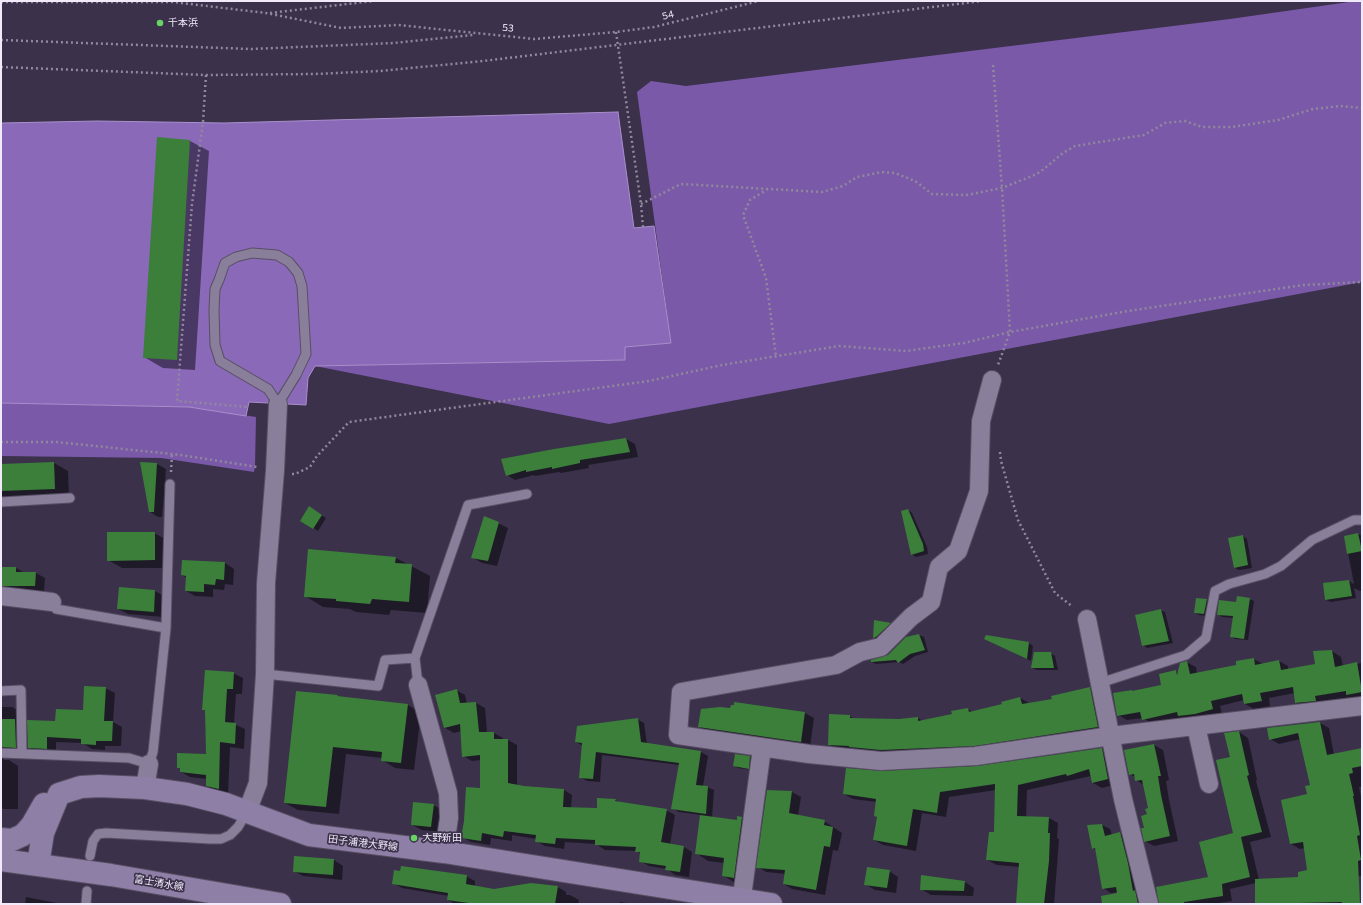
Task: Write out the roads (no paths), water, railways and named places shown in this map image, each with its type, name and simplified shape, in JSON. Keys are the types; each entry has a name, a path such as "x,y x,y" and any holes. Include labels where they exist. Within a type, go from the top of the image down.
{"main road":[{"name":"田子浦港大野線","path":"1,839 12,840 23,835 32,825 40,809 46,802 59,794 81,786 145,788 187,794 226,804 309,835 444,852 741,902 771,904"},
{"path":"38,865 43,833 59,794"},
{"name":"富士清水線","path":"1,860 111,875 280,904"}],"street":[{"path":"992,380 981,422 979,490 958,551 938,567 931,602 911,617 881,647 860,652 836,665 681,692 678,735 762,748 881,761 976,756 1111,736 1362,706"},
{"path":"247,812 258,783 265,674 266,583 275,471 278,404"},
{"path":"1,596 52,602"},
{"path":"1087,619 1123,799 1149,904"},
{"path":"418,685 448,793 449,818 444,852"},
{"path":"1196,726 1209,784"},
{"path":"741,902 762,748"},
{"path":"145,788 149,764"}],"lane":[{"path":"252,253 277,255 289,262 298,273 302,286 306,354 296,375 278,404 268,389 220,362 215,345 215,289 225,263 236,257 252,253"},
{"path":"1,753 129,758 149,764 153,752 166,628 170,484"},
{"path":"418,685 415,658 468,505 527,494"},
{"path":"1,502 70,498"},
{"path":"1100,682 1186,655 1206,638 1216,592 1229,584 1265,574 1281,566 1312,540 1354,520 1362,520"},
{"path":"52,602 56,609 166,628"},
{"path":"265,674 378,686 385,660 415,658"},
{"path":"1,690 21,690 22,753"},
{"path":"90,856 93,841 98,834 106,833 221,839 230,835 238,827 247,812"},
{"path":"86,904 87,891"}],"place":[{"name":"千本浜","path":"160,23"},
{"name":"大野新田","path":"414,838"}]}
